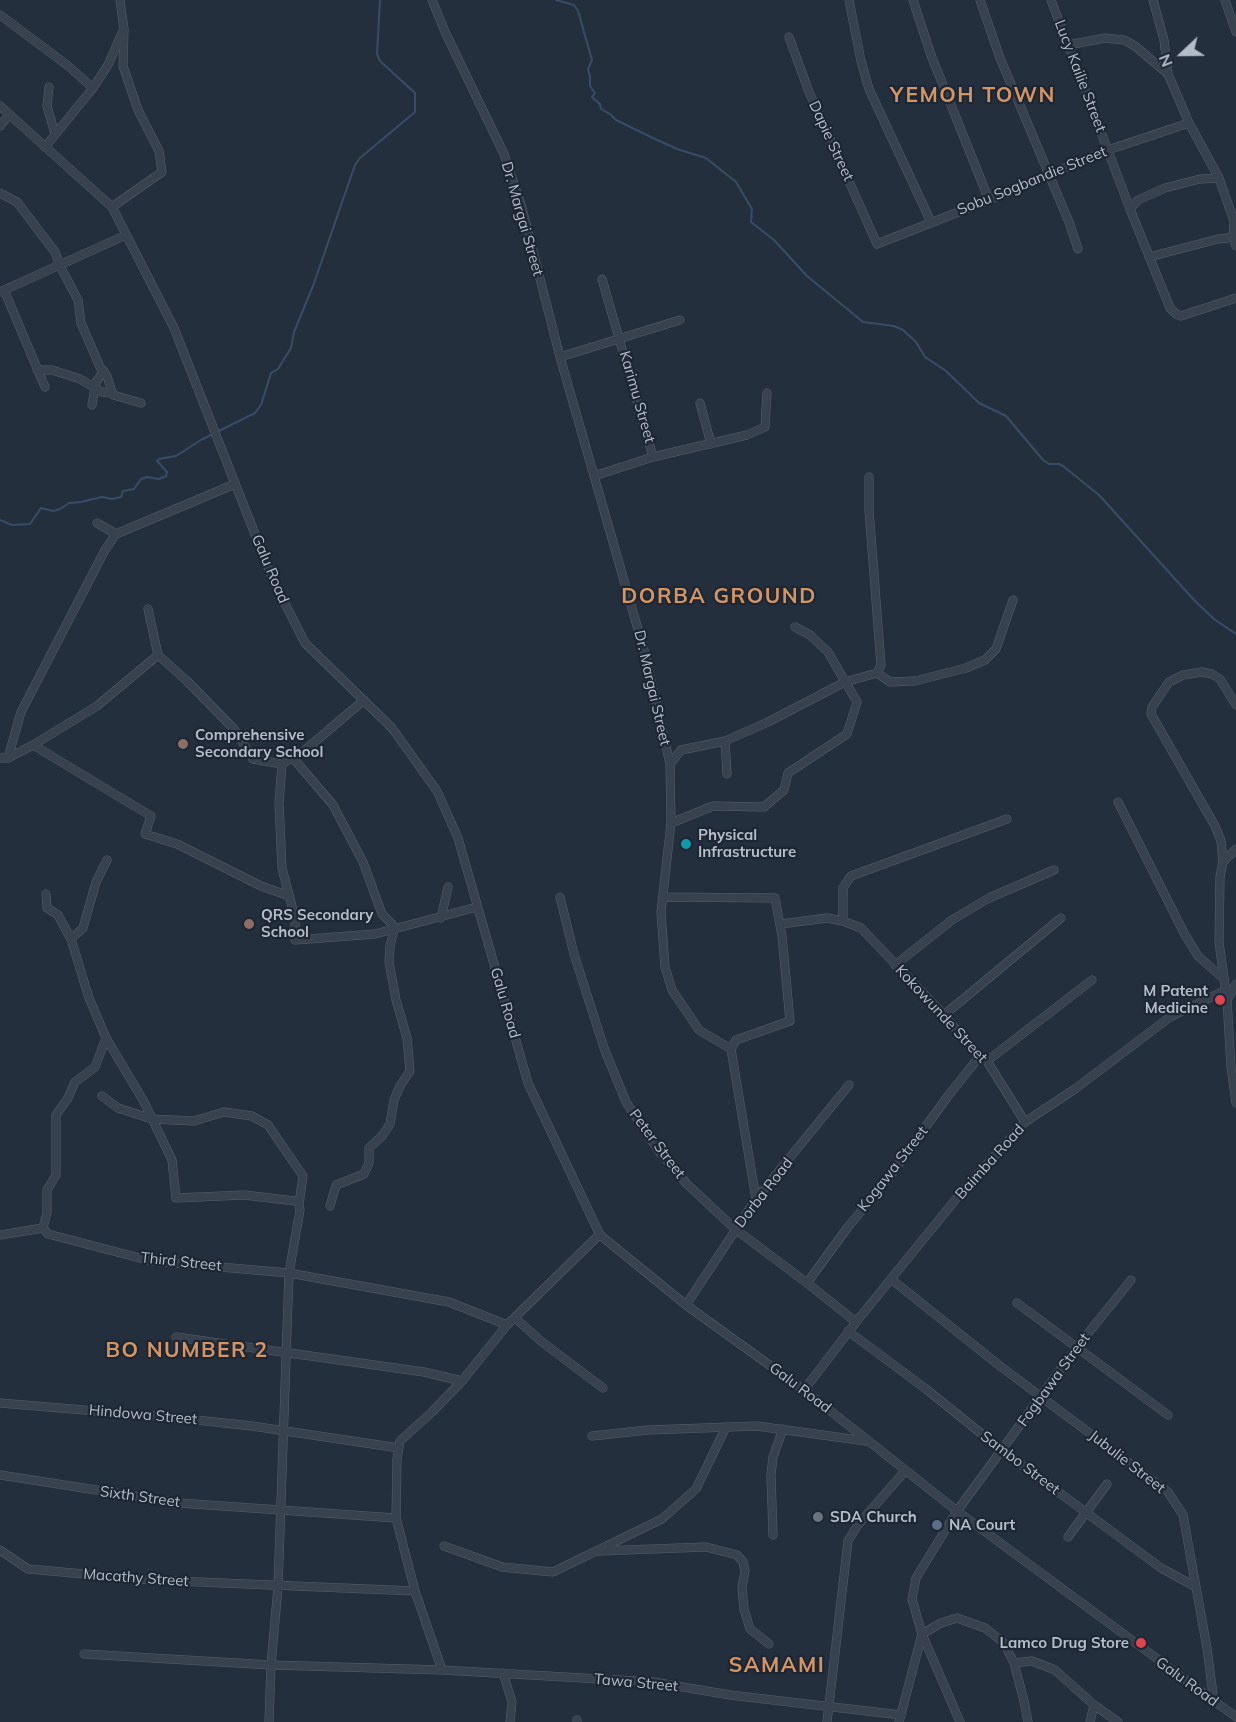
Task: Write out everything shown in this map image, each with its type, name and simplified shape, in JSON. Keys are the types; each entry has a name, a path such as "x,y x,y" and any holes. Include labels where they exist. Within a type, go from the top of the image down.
{"street":[{"path":"112,207 162,172 159,151 138,110 123,66 124,29 120,0"},
{"name":"Dr. Margai Street","path":"432,0 504,154 531,239 560,357 645,654 670,764 671,823 661,912 665,967 672,990 699,1030 731,1049"},
{"path":"849,0 869,90 931,222"},
{"path":"913,0 988,200"},
{"path":"980,0 1000,58 1069,222 1078,249"},
{"name":"Lucy Kailie Street","path":"1051,0 1170,308 1181,316 1236,298"},
{"path":"1149,257 1218,239 1235,240 1234,221 1219,178 1189,123 1168,74 1164,40 1154,0"},
{"path":"1225,0 1236,32"},
{"path":"0,15 67,65 93,88"},
{"path":"45,147 93,88 108,65 124,29"},
{"name":"Dapie Street","path":"789,37 808,92 877,244"},
{"path":"1068,45 1105,38 1124,40 1135,46 1168,74"},
{"path":"49,87 46,106 56,134"},
{"name":"Galu Road","path":"0,106 112,207 174,328 273,580 305,642 392,728 437,791 458,838 528,1083 600,1234 686,1305 804,1390 957,1511 1236,1717"},
{"path":"0,126 9,115"},
{"name":"Sobu Sogbandie Street","path":"877,244 1108,150 1189,123"},
{"path":"1130,209 1138,200 1165,188 1200,179 1219,178"},
{"path":"0,193 18,202 55,252 78,300 81,323 107,376 112,393"},
{"path":"45,387 2,291 126,235"},
{"name":"Karimu Street","path":"594,476 653,457 602,279"},
{"path":"560,357 680,320"},
{"path":"37,370 52,370 80,379 102,392 141,403"},
{"path":"92,405 94,387 104,371"},
{"path":"653,457 747,435 765,427 766,393"},
{"path":"700,403 711,444"},
{"path":"869,477 869,510 881,665 877,673"},
{"path":"4,758 21,712 105,550 116,534 235,484"},
{"path":"97,523 116,534"},
{"path":"670,764 681,750 725,741 768,722 845,682 863,676 877,673 890,682 915,681 966,668 985,660 996,649 1014,600"},
{"path":"148,609 158,655 188,681 234,729 253,759 282,764 304,751 363,700"},
{"path":"671,823 713,806 764,807 784,790 788,773 847,734 857,702 828,652 810,635 795,627"},
{"path":"4,758 33,745 97,706 158,655"},
{"path":"1236,705 1220,679 1202,672 1183,675 1169,682 1152,707 1151,714 1215,826 1221,841 1223,862 1220,877 1219,942 1226,990 1236,1103"},
{"path":"725,741 727,774"},
{"path":"33,745 151,816 145,834 177,844 261,886 289,896"},
{"path":"293,758 333,805 363,862 382,914 392,924 394,930 389,962 396,1000 407,1038 410,1071 394,1100 390,1124 382,1136 369,1148 369,1163 364,1174 336,1185 330,1206"},
{"path":"282,764 279,803 282,868 295,918 295,940 375,934 477,907"},
{"path":"1118,801 1198,956 1224,979"},
{"path":"781,924 827,918 843,921 843,888 851,876 1007,819"},
{"path":"1223,862 1236,849"},
{"path":"71,939 83,928 96,882 106,860"},
{"path":"895,965 952,920 989,898 1054,870"},
{"path":"441,918 448,887"},
{"path":"46,894 47,908 58,915 71,939 89,998 106,1038 153,1119 172,1160 176,1198 244,1195 295,1201 299,1204"},
{"name":"Peter Street","path":"560,897 577,964 604,1048 626,1102 658,1150 687,1184 735,1229 807,1282 856,1322"},
{"path":"663,897 775,898 781,924 790,1021 736,1040 731,1049 756,1199"},
{"path":"944,1015 1061,918"},
{"name":"Kokowunde Street","path":"843,921 861,928 944,1015 983,1059 1025,1122"},
{"name":"Kogawa Street","path":"807,1282 890,1176 948,1096 983,1059 1092,980"},
{"path":"1227,1000 1236,984"},
{"name":"Baimba Road","path":"804,1390 848,1331 960,1194 1025,1122 1076,1089 1170,1017 1226,990"},
{"path":"0,1235 43,1228 47,1212 47,1190 56,1175 56,1115 68,1098 75,1082 96,1067 106,1038"},
{"name":"Dorba Road","path":"686,1305 756,1199 849,1085"},
{"path":"102,1096 118,1108 153,1119 194,1121 224,1113 252,1116 268,1125 303,1176 300,1210 289,1273 278,1587 271,1665 270,1722"},
{"name":"Third Street","path":"43,1228 48,1234 150,1261 289,1273 449,1302 507,1325"},
{"path":"442,1670 415,1591 396,1518 400,1442 462,1381 507,1325 600,1234"},
{"name":"Jubulie Street","path":"891,1279 1000,1366 1168,1492 1183,1515 1207,1648 1214,1702"},
{"name":"Fogbawa Street","path":"960,1722 922,1634 912,1599 916,1578 957,1511 1077,1347 1131,1280"},
{"path":"1017,1303 1168,1415"},
{"path":"515,1318 603,1389"},
{"name":"Sambo Street","path":"848,1331 926,1389 1003,1451 1161,1568 1196,1587"},
{"path":"176,1337 424,1372 462,1381"},
{"name":"Hindowa Street","path":"0,1403 168,1417 399,1448"},
{"path":"592,1436 648,1430 757,1426 867,1441"},
{"path":"444,1546 502,1567 553,1572 662,1518 696,1489 726,1427"},
{"path":"773,1535 771,1475 783,1430"},
{"path":"827,1722 848,1540 857,1526 905,1471"},
{"name":"Sixth Street","path":"0,1475 179,1503 396,1518"},
{"path":"1068,1537 1107,1484"},
{"path":"596,1551 706,1547 737,1555 743,1562 745,1571 742,1587 744,1609 750,1629 769,1644"},
{"name":"Macathy Street","path":"0,1550 28,1569 151,1580 415,1591"},
{"path":"900,1718 922,1634 941,1623 957,1618 985,1628 1004,1643 1014,1663 1028,1722"},
{"name":"Tawa Street","path":"84,1654 653,1682 900,1718"},
{"path":"1014,1663 1032,1661 1055,1670 1094,1705 1118,1722"},
{"path":"503,1673 512,1702 510,1722"},
{"path":"1090,1722 1094,1705"}],"waterway":[{"path":"0,520 12,525 30,524 41,508 53,511 69,503 102,497 112,499 121,497 123,491 134,489 141,479 147,477 159,479 166,476 167,472 157,461 159,459 176,456 201,440 255,413 261,405 271,373 278,369 291,348 294,332 313,286 355,165 360,158 415,112 415,93 380,61 377,54 380,0"},
{"path":"556,0 574,5 578,11 592,60 588,69 590,86 595,93 592,97 600,104 601,109 616,120 655,139 706,158 736,182 752,209 751,222 774,240 807,276 863,322 894,326 903,330 916,342 925,357 946,371 979,403 1006,416 1043,460 1049,464 1063,466 1099,495 1195,601 1214,619 1236,634"}],"place":[{"name":"Comprehensive Secondary School","path":"183,744"},
{"name":"Physical Infrastructure","path":"686,844"},
{"name":"QRS Secondary School","path":"249,924"},
{"name":"M Patent Medicine","path":"1220,1000"},
{"name":"SDA Church","path":"818,1517"},
{"name":"NA Court","path":"937,1525"},
{"name":"Lamco Drug Store","path":"1141,1643"}],"district":[{"name":"YEMOH TOWN","path":"973,96"},
{"name":"DORBA GROUND","path":"719,597"},
{"name":"BO NUMBER 2","path":"187,1351"},
{"name":"SAMAMI","path":"777,1666"}]}
